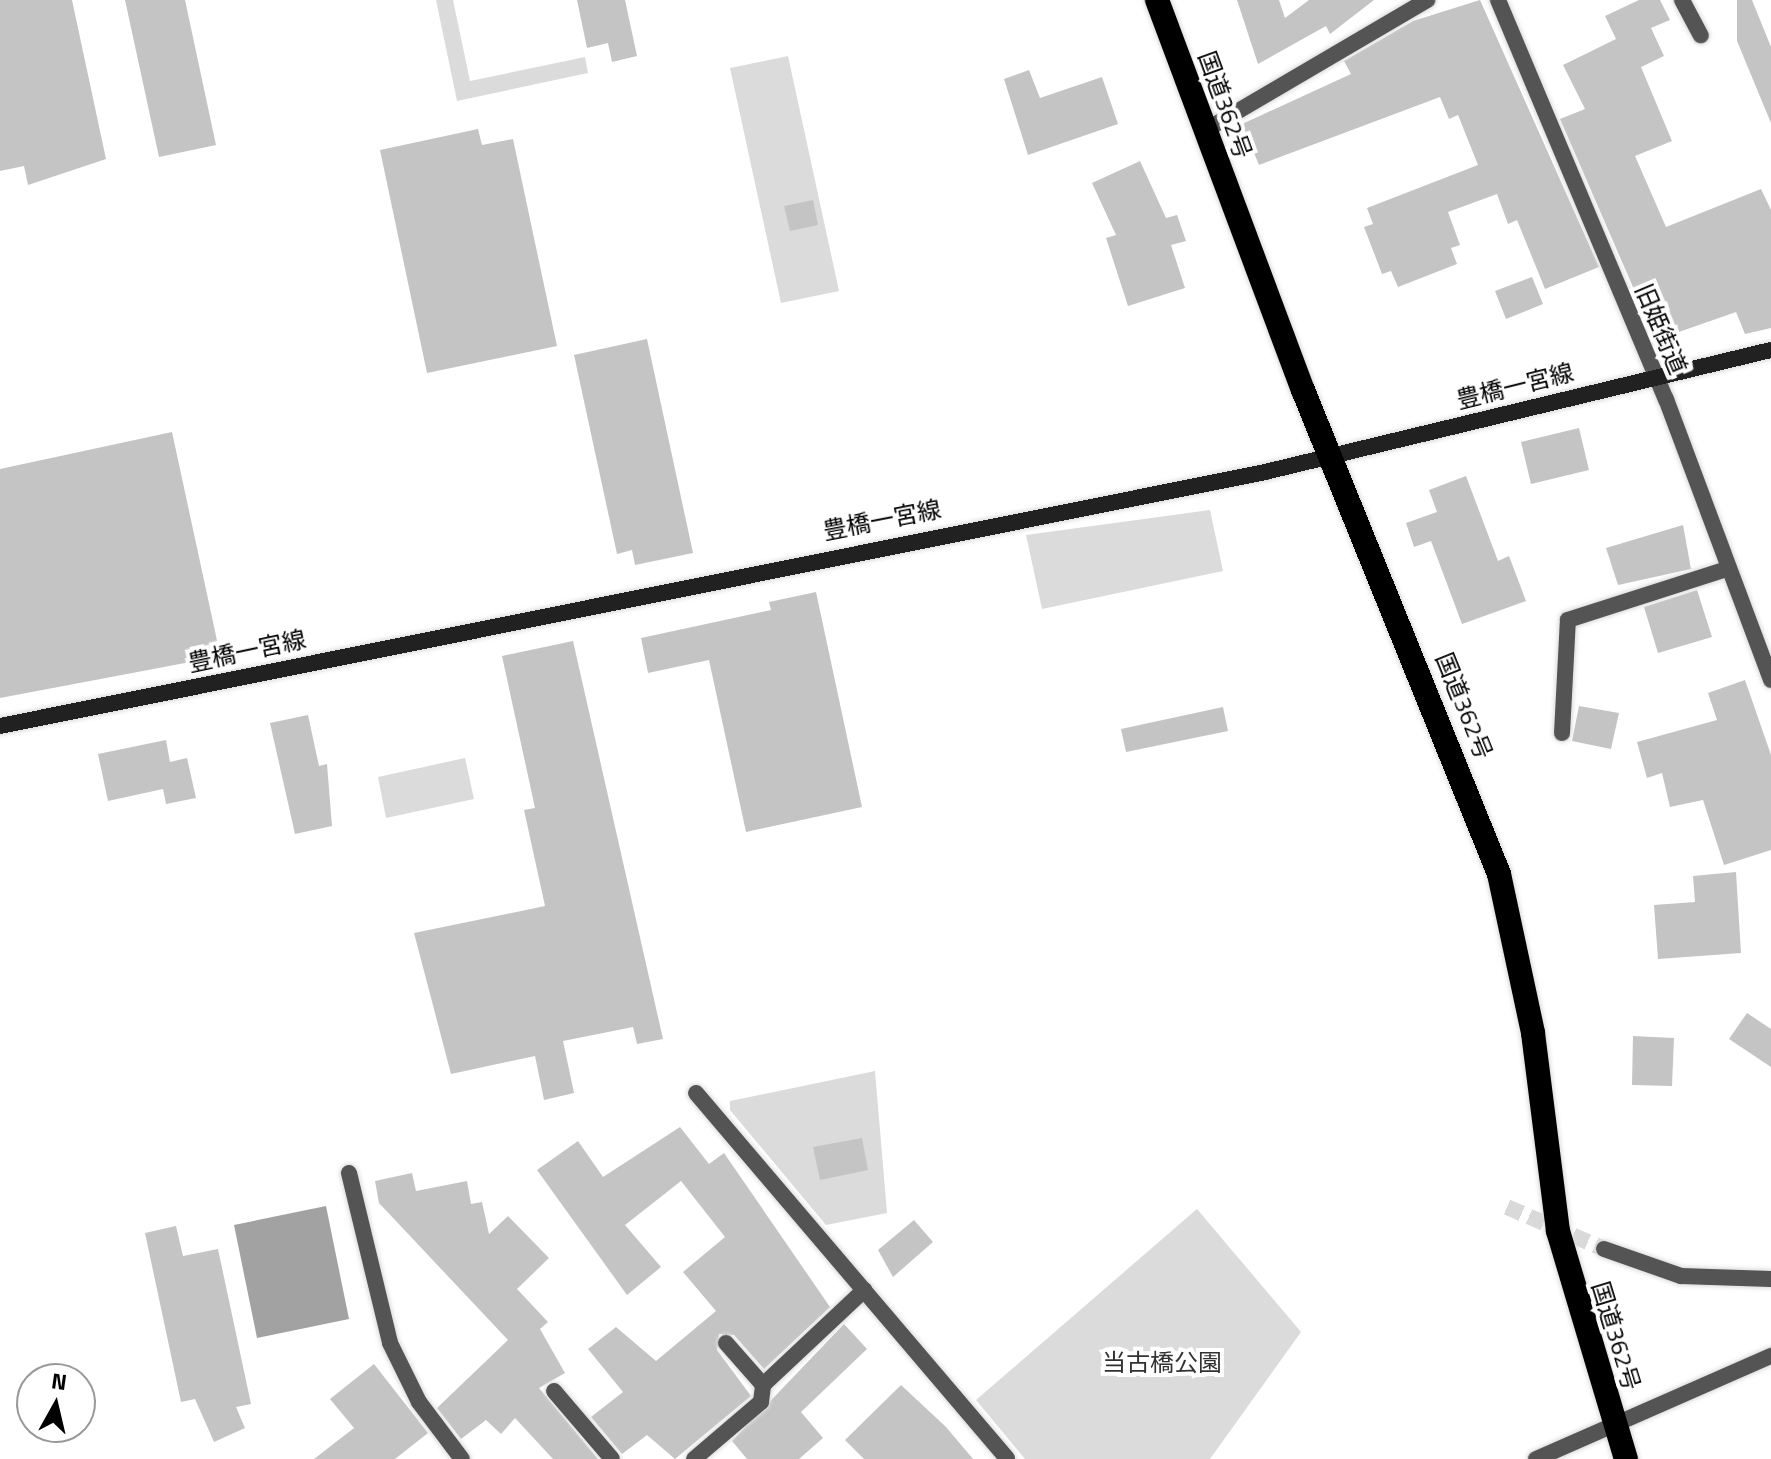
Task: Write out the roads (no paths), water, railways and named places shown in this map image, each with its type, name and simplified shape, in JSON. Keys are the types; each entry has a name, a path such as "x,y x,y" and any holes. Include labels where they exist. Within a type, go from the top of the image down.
{"highway":[{"name":"国道362号","path":"1157,0 1204,131 1331,458 1499,874 1533,1033 1558,1231 1624,1454"}],"main road":[{"name":"豊橋一宮線","path":"0,726 1331,458 1652,376 1771,350"}],"street":[{"path":"1204,131 1427,0"},
{"name":"旧姫街道","path":"1498,0 1652,376 1771,680"},
{"path":"1682,0 1701,35"},
{"path":"1562,733 1568,620 1727,569"},
{"path":"696,1093 1007,1459"},
{"path":"349,1173 390,1343 419,1402 462,1459"},
{"path":"1604,1249 1681,1276 1771,1279"},
{"path":"694,1459 761,1402 763,1385 864,1290"},
{"path":"726,1343 763,1385"},
{"path":"1536,1459 1612,1421 1771,1356"},
{"path":"554,1391 612,1459"}],"tunnel":[{"path":"1507,1207 1604,1249"}],"park label":[{"name":"当古橋公園","path":"1162,1363"}]}
